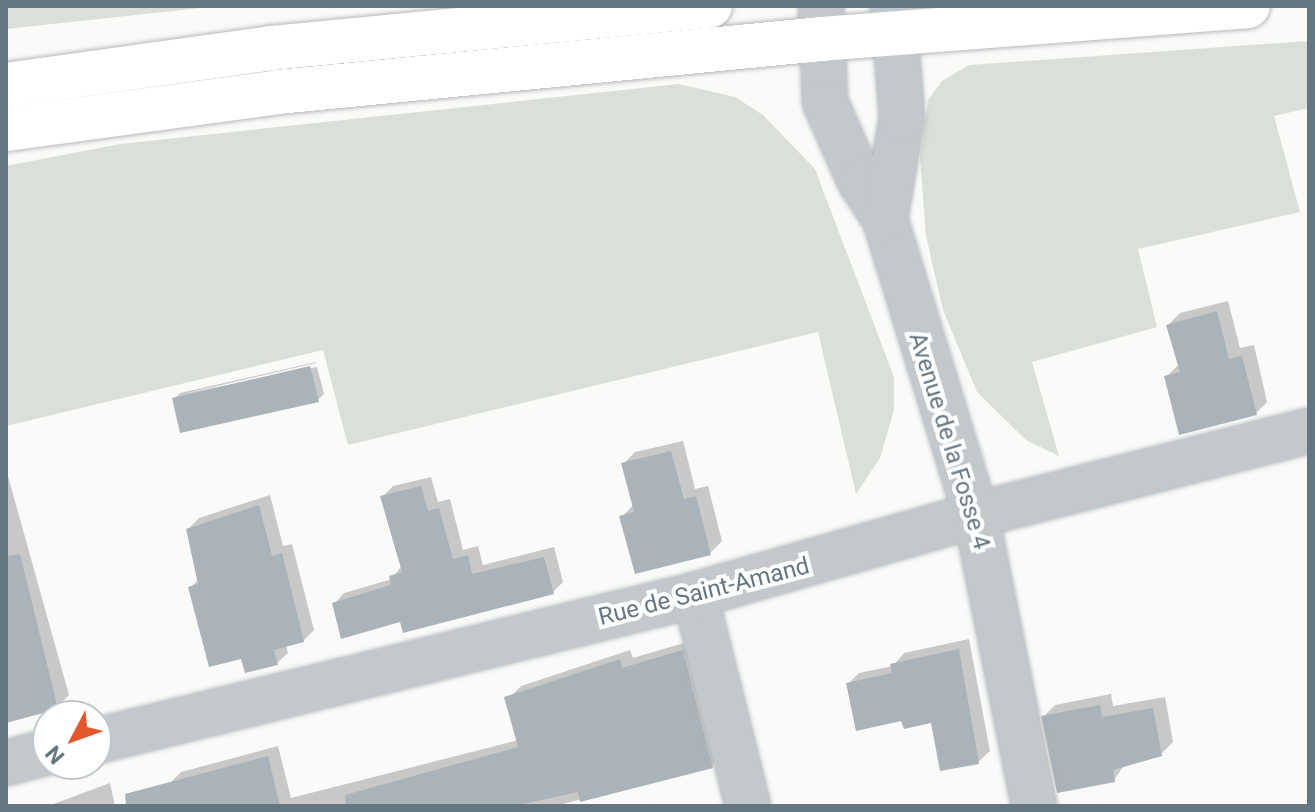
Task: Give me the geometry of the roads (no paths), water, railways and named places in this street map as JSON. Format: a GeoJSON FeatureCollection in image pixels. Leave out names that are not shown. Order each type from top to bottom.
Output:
{"type":"FeatureCollection","features":[{"type":"Feature","properties":{"kind":"main road"},"geometry":{"type":"LineString","coordinates":[[6,85],[271,48],[710,6]]}},
{"type":"Feature","properties":{"kind":"main road"},"geometry":{"type":"LineString","coordinates":[[6,129],[821,23],[1248,6]]}},
{"type":"Feature","properties":{"kind":"street","name":"Avenue de la Fosse 4"},"geometry":{"type":"LineString","coordinates":[[885,219],[902,117],[896,20]]}},
{"type":"Feature","properties":{"kind":"street","name":"Avenue de la Fosse 4"},"geometry":{"type":"LineString","coordinates":[[821,23],[825,102],[860,181],[885,219],[976,515],[1034,806]]}},
{"type":"Feature","properties":{"kind":"street","name":"Rue de Saint-Amand"},"geometry":{"type":"LineString","coordinates":[[112,737],[695,595],[976,515],[1309,431]]}},
{"type":"Feature","properties":{"kind":"street"},"geometry":{"type":"LineString","coordinates":[[695,595],[748,806]]}},
{"type":"Feature","properties":{"kind":"street"},"geometry":{"type":"LineString","coordinates":[[6,763],[32,756]]}}]}
